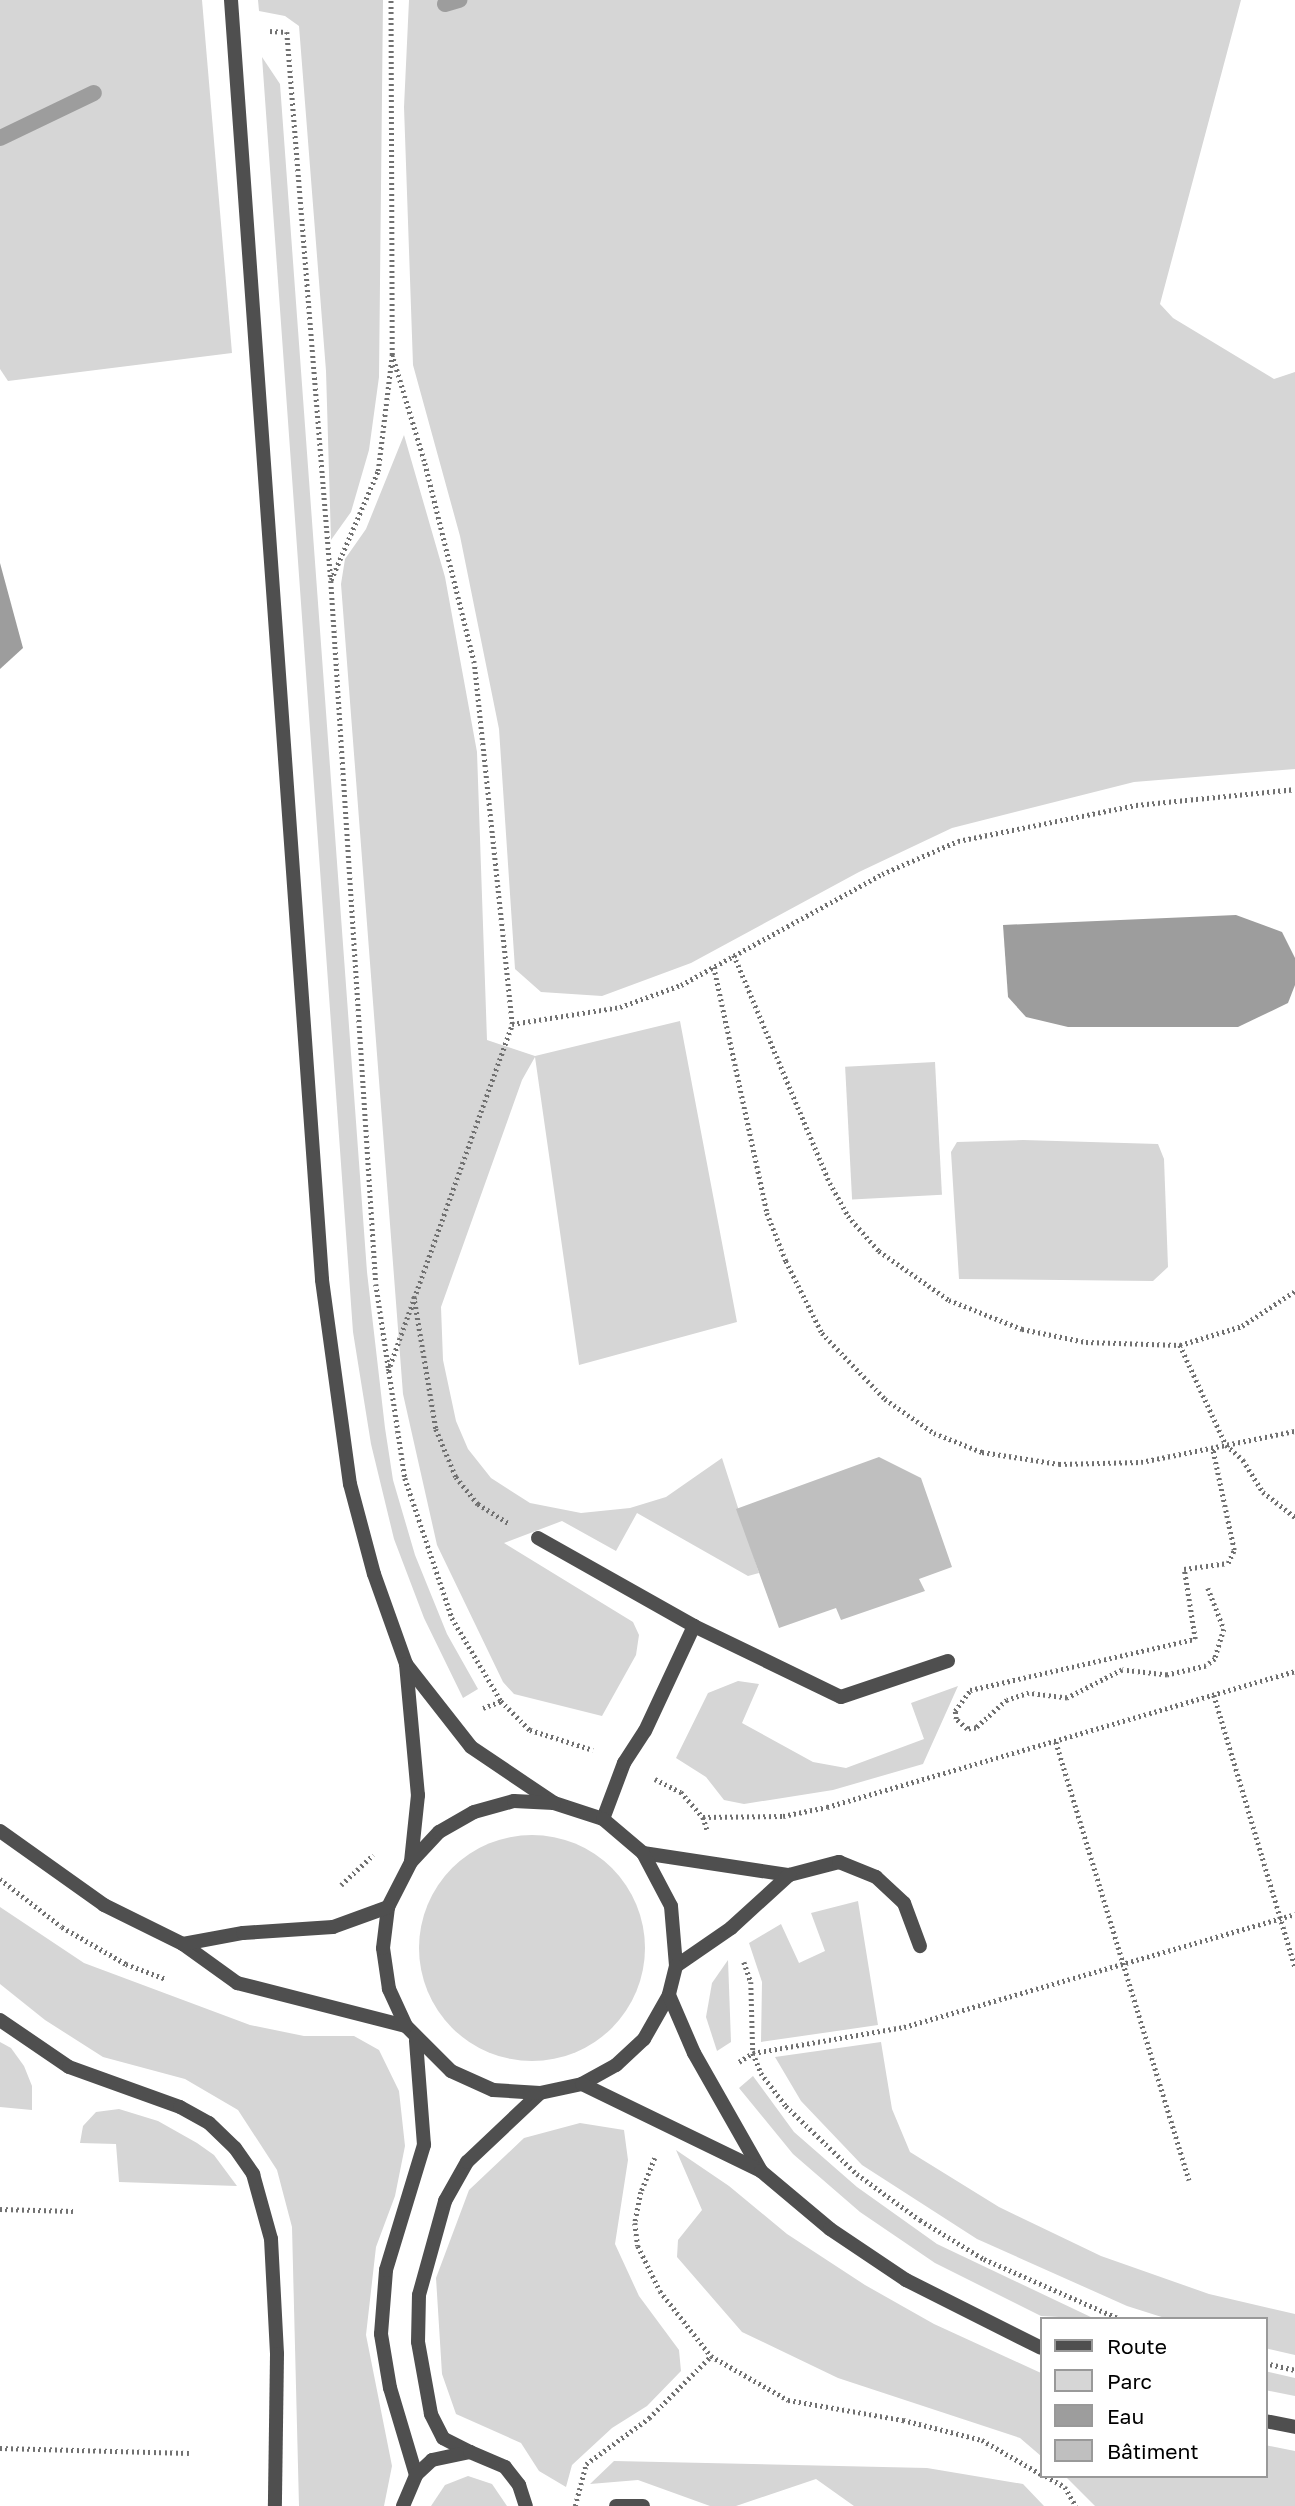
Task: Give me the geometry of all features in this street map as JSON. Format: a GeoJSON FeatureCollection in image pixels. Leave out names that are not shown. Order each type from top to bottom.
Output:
{"type":"FeatureCollection","features":[{"type":"Feature","properties":{"kind":"street"},"geometry":{"type":"LineString","coordinates":[[231,0],[322,1280],[350,1484],[374,1574],[406,1664],[418,1795],[411,1862]]}},
{"type":"Feature","properties":{"kind":"street"},"geometry":{"type":"LineString","coordinates":[[538,1538],[694,1626],[841,1698],[948,1661]]}},
{"type":"Feature","properties":{"kind":"street"},"geometry":{"type":"LineString","coordinates":[[603,1819],[624,1763],[645,1731],[694,1626]]}},
{"type":"Feature","properties":{"kind":"street"},"geometry":{"type":"LineString","coordinates":[[406,1664],[471,1747],[554,1803]]}},
{"type":"Feature","properties":{"kind":"street"},"geometry":{"type":"LineString","coordinates":[[514,1801],[554,1803],[603,1819],[643,1853],[671,1906],[676,1966],[669,1995],[644,2039],[616,2065],[582,2084],[540,2094],[493,2090],[450,2071],[416,2040],[406,2026],[387,1975],[383,1948],[388,1907],[411,1862],[439,1832],[474,1812],[514,1801]]}},
{"type":"Feature","properties":{"kind":"street"},"geometry":{"type":"LineString","coordinates":[[0,1831],[104,1905],[183,1944],[237,1983],[406,2026]]}},
{"type":"Feature","properties":{"kind":"street"},"geometry":{"type":"LineString","coordinates":[[643,1853],[789,1875],[839,1862],[877,1877],[904,1903],[919,1946]]}},
{"type":"Feature","properties":{"kind":"street"},"geometry":{"type":"LineString","coordinates":[[676,1966],[731,1928],[789,1875]]}},
{"type":"Feature","properties":{"kind":"street"},"geometry":{"type":"LineString","coordinates":[[183,1944],[243,1933],[334,1927],[388,1907]]}},
{"type":"Feature","properties":{"kind":"street"},"geometry":{"type":"LineString","coordinates":[[669,1995],[710,2082],[761,2171]]}},
{"type":"Feature","properties":{"kind":"street"},"geometry":{"type":"LineString","coordinates":[[0,2020],[69,2067],[180,2107],[209,2123],[235,2148],[253,2174],[271,2239],[277,2354],[275,2506]]}},
{"type":"Feature","properties":{"kind":"street"},"geometry":{"type":"LineString","coordinates":[[415,2475],[390,2388],[381,2334],[386,2270],[424,2145],[416,2040]]}},
{"type":"Feature","properties":{"kind":"street"},"geometry":{"type":"LineString","coordinates":[[582,2084],[670,2124],[708,2149],[761,2171],[830,2229],[906,2280],[1040,2347]]}},
{"type":"Feature","properties":{"kind":"street"},"geometry":{"type":"LineString","coordinates":[[529,2506],[519,2484],[505,2467],[443,2438],[431,2414],[418,2342],[419,2295],[445,2201],[467,2162],[540,2094]]}},
{"type":"Feature","properties":{"kind":"street"},"geometry":{"type":"LineString","coordinates":[[1267,2421],[1295,2427]]}},
{"type":"Feature","properties":{"kind":"street"},"geometry":{"type":"LineString","coordinates":[[403,2506],[415,2475],[432,2460],[470,2452]]}},
{"type":"Feature","properties":{"kind":"street"},"geometry":{"type":"LineString","coordinates":[[617,2506],[643,2506]]}},
{"type":"Feature","properties":{"kind":"path"},"geometry":{"type":"LineString","coordinates":[[331,581],[378,471],[391,355],[391,0]]}},
{"type":"Feature","properties":{"kind":"path"},"geometry":{"type":"LineString","coordinates":[[270,31],[287,32],[331,581],[359,1069],[386,1375],[405,1478],[429,1555],[452,1618],[500,1701],[530,1730],[624,1763],[681,1792],[703,1817],[783,1816],[827,1807],[1295,1671]]}},
{"type":"Feature","properties":{"kind":"path"},"geometry":{"type":"LineString","coordinates":[[386,1375],[512,1024],[474,663],[424,461],[391,355]]}},
{"type":"Feature","properties":{"kind":"path"},"geometry":{"type":"LineString","coordinates":[[512,1024],[620,1007],[681,985],[882,874],[958,841],[1041,821],[1136,805],[1295,789]]}},
{"type":"Feature","properties":{"kind":"path"},"geometry":{"type":"LineString","coordinates":[[734,955],[830,1183],[848,1216],[879,1251],[949,1300],[1022,1329],[1086,1342],[1180,1345],[1242,1326],[1295,1291]]}},
{"type":"Feature","properties":{"kind":"path"},"geometry":{"type":"LineString","coordinates":[[714,967],[767,1213],[786,1261],[822,1333],[885,1399],[934,1433],[982,1452],[1022,1460],[1098,1466],[1217,1447],[1295,1431]]}},
{"type":"Feature","properties":{"kind":"path"},"geometry":{"type":"LineString","coordinates":[[414,1295],[436,1429],[456,1477],[478,1504],[538,1538]]}},
{"type":"Feature","properties":{"kind":"path"},"geometry":{"type":"LineString","coordinates":[[1180,1345],[1226,1445],[1243,1460],[1263,1492],[1295,1517]]}},
{"type":"Feature","properties":{"kind":"path"},"geometry":{"type":"LineString","coordinates":[[1208,1588],[1224,1629],[1215,1659],[1206,1666],[1167,1675],[1122,1670],[1107,1673],[1067,1698],[1029,1693],[1007,1700],[976,1728],[967,1729],[956,1719],[955,1711],[970,1690],[1195,1639],[1184,1569],[1198,1564],[1219,1567],[1232,1559],[1234,1550],[1213,1451],[1217,1447]]}},
{"type":"Feature","properties":{"kind":"path"},"geometry":{"type":"LineString","coordinates":[[1214,1695],[1295,1966]]}},
{"type":"Feature","properties":{"kind":"path"},"geometry":{"type":"LineString","coordinates":[[455,1726],[500,1701]]}},
{"type":"Feature","properties":{"kind":"path"},"geometry":{"type":"LineString","coordinates":[[1056,1742],[1189,2180]]}},
{"type":"Feature","properties":{"kind":"path"},"geometry":{"type":"LineString","coordinates":[[337,1889],[375,1852]]}},
{"type":"Feature","properties":{"kind":"path"},"geometry":{"type":"LineString","coordinates":[[710,2082],[753,2053],[904,2027],[1295,1914]]}},
{"type":"Feature","properties":{"kind":"path"},"geometry":{"type":"LineString","coordinates":[[753,2053],[761,2073],[786,2106],[857,2174],[920,2220],[984,2259],[1115,2317]]}},
{"type":"Feature","properties":{"kind":"path"},"geometry":{"type":"LineString","coordinates":[[670,2124],[641,2192],[635,2223],[638,2246],[660,2291],[711,2356],[788,2400],[903,2420],[982,2440],[1040,2473]]}},
{"type":"Feature","properties":{"kind":"path"},"geometry":{"type":"LineString","coordinates":[[0,2209],[73,2211]]}},
{"type":"Feature","properties":{"kind":"path"},"geometry":{"type":"LineString","coordinates":[[575,2506],[586,2464],[649,2418],[711,2356]]}},
{"type":"Feature","properties":{"kind":"path"},"geometry":{"type":"LineString","coordinates":[[1267,2363],[1295,2370]]}},
{"type":"Feature","properties":{"kind":"path"},"geometry":{"type":"LineString","coordinates":[[0,2448],[189,2453]]}},
{"type":"Feature","properties":{"kind":"path"},"geometry":{"type":"LineString","coordinates":[[1049,2478],[1065,2487],[1076,2506]]}},
{"type":"Feature","properties":{"kind":"green space"},"geometry":{"type":"Polygon","coordinates":[[[0,0],[202,0],[232,353],[8,381],[0,369],[0,0]]]}},
{"type":"Feature","properties":{"kind":"green space"},"geometry":{"type":"Polygon","coordinates":[[[258,0],[383,0],[379,377],[369,450],[351,512],[331,540],[326,371],[299,26],[285,16],[259,11],[258,0]]]}},
{"type":"Feature","properties":{"kind":"green space"},"geometry":{"type":"Polygon","coordinates":[[[409,0],[1241,0],[1160,304],[1173,318],[1274,379],[1295,372],[1295,769],[1134,782],[952,828],[859,872],[691,963],[602,996],[541,992],[515,969],[499,729],[460,536],[413,365],[404,107],[409,0]]]}},
{"type":"Feature","properties":{"kind":"green space"},"geometry":{"type":"Polygon","coordinates":[[[262,57],[280,84],[367,1272],[385,1428],[393,1480],[415,1555],[447,1634],[478,1689],[463,1698],[424,1618],[394,1539],[371,1444],[353,1332],[262,57]]]}},
{"type":"Feature","properties":{"kind":"green space"},"geometry":{"type":"Polygon","coordinates":[[[404,435],[445,577],[477,752],[487,1040],[535,1056],[680,1021],[737,1322],[579,1365],[535,1057],[522,1080],[441,1307],[443,1360],[456,1421],[468,1449],[491,1478],[530,1503],[581,1513],[630,1508],[666,1497],[722,1458],[759,1573],[748,1576],[637,1513],[616,1551],[562,1521],[504,1543],[633,1622],[639,1635],[636,1655],[602,1716],[514,1694],[503,1682],[437,1545],[403,1394],[341,584],[345,559],[366,529],[404,435]]]}},
{"type":"Feature","properties":{"kind":"green space"},"geometry":{"type":"Polygon","coordinates":[[[935,1062],[942,1195],[852,1200],[845,1067],[935,1062]]]}},
{"type":"Feature","properties":{"kind":"green space"},"geometry":{"type":"Polygon","coordinates":[[[1023,1140],[1158,1144],[1164,1159],[1168,1267],[1153,1281],[959,1279],[951,1152],[957,1142],[1023,1140]]]}},
{"type":"Feature","properties":{"kind":"green space"},"geometry":{"type":"Polygon","coordinates":[[[738,1681],[759,1684],[742,1723],[813,1762],[846,1768],[924,1739],[911,1703],[958,1686],[923,1764],[833,1790],[744,1804],[724,1800],[706,1777],[676,1758],[708,1693],[738,1681]]]}},
{"type":"Feature","properties":{"kind":"green space"},"geometry":{"type":"Polygon","coordinates":[[[521,1835],[543,1835],[575,1843],[612,1868],[637,1905],[645,1948],[637,1991],[612,2028],[575,2053],[543,2061],[521,2061],[479,2048],[445,2020],[427,1991],[419,1959],[419,1937],[432,1895],[460,1861],[489,1843],[521,1835]]]}},
{"type":"Feature","properties":{"kind":"green space"},"geometry":{"type":"Polygon","coordinates":[[[858,1901],[878,2025],[761,2042],[762,1982],[749,1943],[781,1924],[799,1963],[825,1951],[811,1913],[858,1901]]]}},
{"type":"Feature","properties":{"kind":"green space"},"geometry":{"type":"Polygon","coordinates":[[[0,1907],[84,1963],[250,2025],[304,2036],[354,2036],[379,2050],[399,2091],[405,2146],[395,2196],[376,2247],[366,2335],[392,2466],[384,2506],[299,2506],[292,2227],[277,2170],[238,2110],[185,2079],[103,2057],[45,2020],[0,1984],[0,1907]]]}},
{"type":"Feature","properties":{"kind":"green space"},"geometry":{"type":"Polygon","coordinates":[[[728,1960],[731,2042],[717,2051],[706,2017],[712,1983],[728,1960]]]}},
{"type":"Feature","properties":{"kind":"green space"},"geometry":{"type":"Polygon","coordinates":[[[0,2042],[11,2048],[24,2066],[32,2086],[32,2110],[0,2107],[0,2042]]]}},
{"type":"Feature","properties":{"kind":"green space"},"geometry":{"type":"Polygon","coordinates":[[[881,2042],[892,2109],[910,2152],[999,2207],[1101,2256],[1209,2294],[1295,2314],[1295,2355],[1267,2348],[1267,2317],[1162,2317],[1127,2306],[977,2239],[862,2165],[801,2101],[775,2057],[881,2042]]]}},
{"type":"Feature","properties":{"kind":"green space"},"geometry":{"type":"Polygon","coordinates":[[[753,2076],[794,2132],[857,2187],[937,2244],[1091,2317],[1041,2316],[935,2263],[860,2212],[793,2154],[739,2088],[753,2076]]]}},
{"type":"Feature","properties":{"kind":"green space"},"geometry":{"type":"Polygon","coordinates":[[[119,2109],[158,2121],[197,2143],[214,2155],[237,2186],[119,2182],[116,2144],[80,2143],[83,2126],[96,2112],[119,2109]]]}},
{"type":"Feature","properties":{"kind":"green space"},"geometry":{"type":"Polygon","coordinates":[[[580,2123],[624,2130],[628,2160],[615,2244],[639,2296],[679,2350],[681,2371],[647,2406],[612,2428],[572,2465],[566,2487],[539,2471],[521,2443],[456,2414],[442,2374],[436,2278],[469,2190],[524,2138],[580,2123]]]}},
{"type":"Feature","properties":{"kind":"green space"},"geometry":{"type":"Polygon","coordinates":[[[676,2150],[729,2186],[787,2234],[865,2285],[934,2324],[1040,2373],[1040,2455],[1020,2438],[838,2378],[742,2332],[677,2257],[678,2240],[702,2210],[676,2150]]]}},
{"type":"Feature","properties":{"kind":"green space"},"geometry":{"type":"Polygon","coordinates":[[[1267,2371],[1295,2378],[1295,2396],[1267,2390],[1267,2371]]]}},
{"type":"Feature","properties":{"kind":"green space"},"geometry":{"type":"Polygon","coordinates":[[[1267,2445],[1295,2451],[1295,2506],[1095,2506],[1067,2478],[1267,2478],[1267,2445]]]}},
{"type":"Feature","properties":{"kind":"green space"},"geometry":{"type":"Polygon","coordinates":[[[614,2461],[927,2468],[1023,2484],[1044,2506],[854,2506],[816,2479],[736,2506],[710,2506],[638,2480],[590,2484],[614,2461]]]}},
{"type":"Feature","properties":{"kind":"green space"},"geometry":{"type":"Polygon","coordinates":[[[468,2476],[492,2484],[507,2506],[431,2506],[445,2485],[468,2476]]]}},
{"type":"Feature","properties":{"kind":"water"},"geometry":{"type":"Polygon","coordinates":[[[0,563],[23,648],[0,669],[0,563]]]}},
{"type":"Feature","properties":{"kind":"water"},"geometry":{"type":"Polygon","coordinates":[[[1236,915],[1282,932],[1295,958],[1295,985],[1288,1003],[1238,1027],[1068,1027],[1026,1017],[1008,997],[1003,925],[1236,915]]]}},
{"type":"Feature","properties":{"kind":"building"},"geometry":{"type":"Polygon","coordinates":[[[879,1457],[921,1478],[952,1567],[919,1579],[925,1591],[841,1620],[836,1608],[779,1628],[736,1509],[879,1457]]]}},
{"type":"Feature","properties":{"kind":"waterway"},"geometry":{"type":"LineString","coordinates":[[445,4],[459,0]]}},
{"type":"Feature","properties":{"kind":"waterway"},"geometry":{"type":"LineString","coordinates":[[0,138],[94,93]]}}]}
